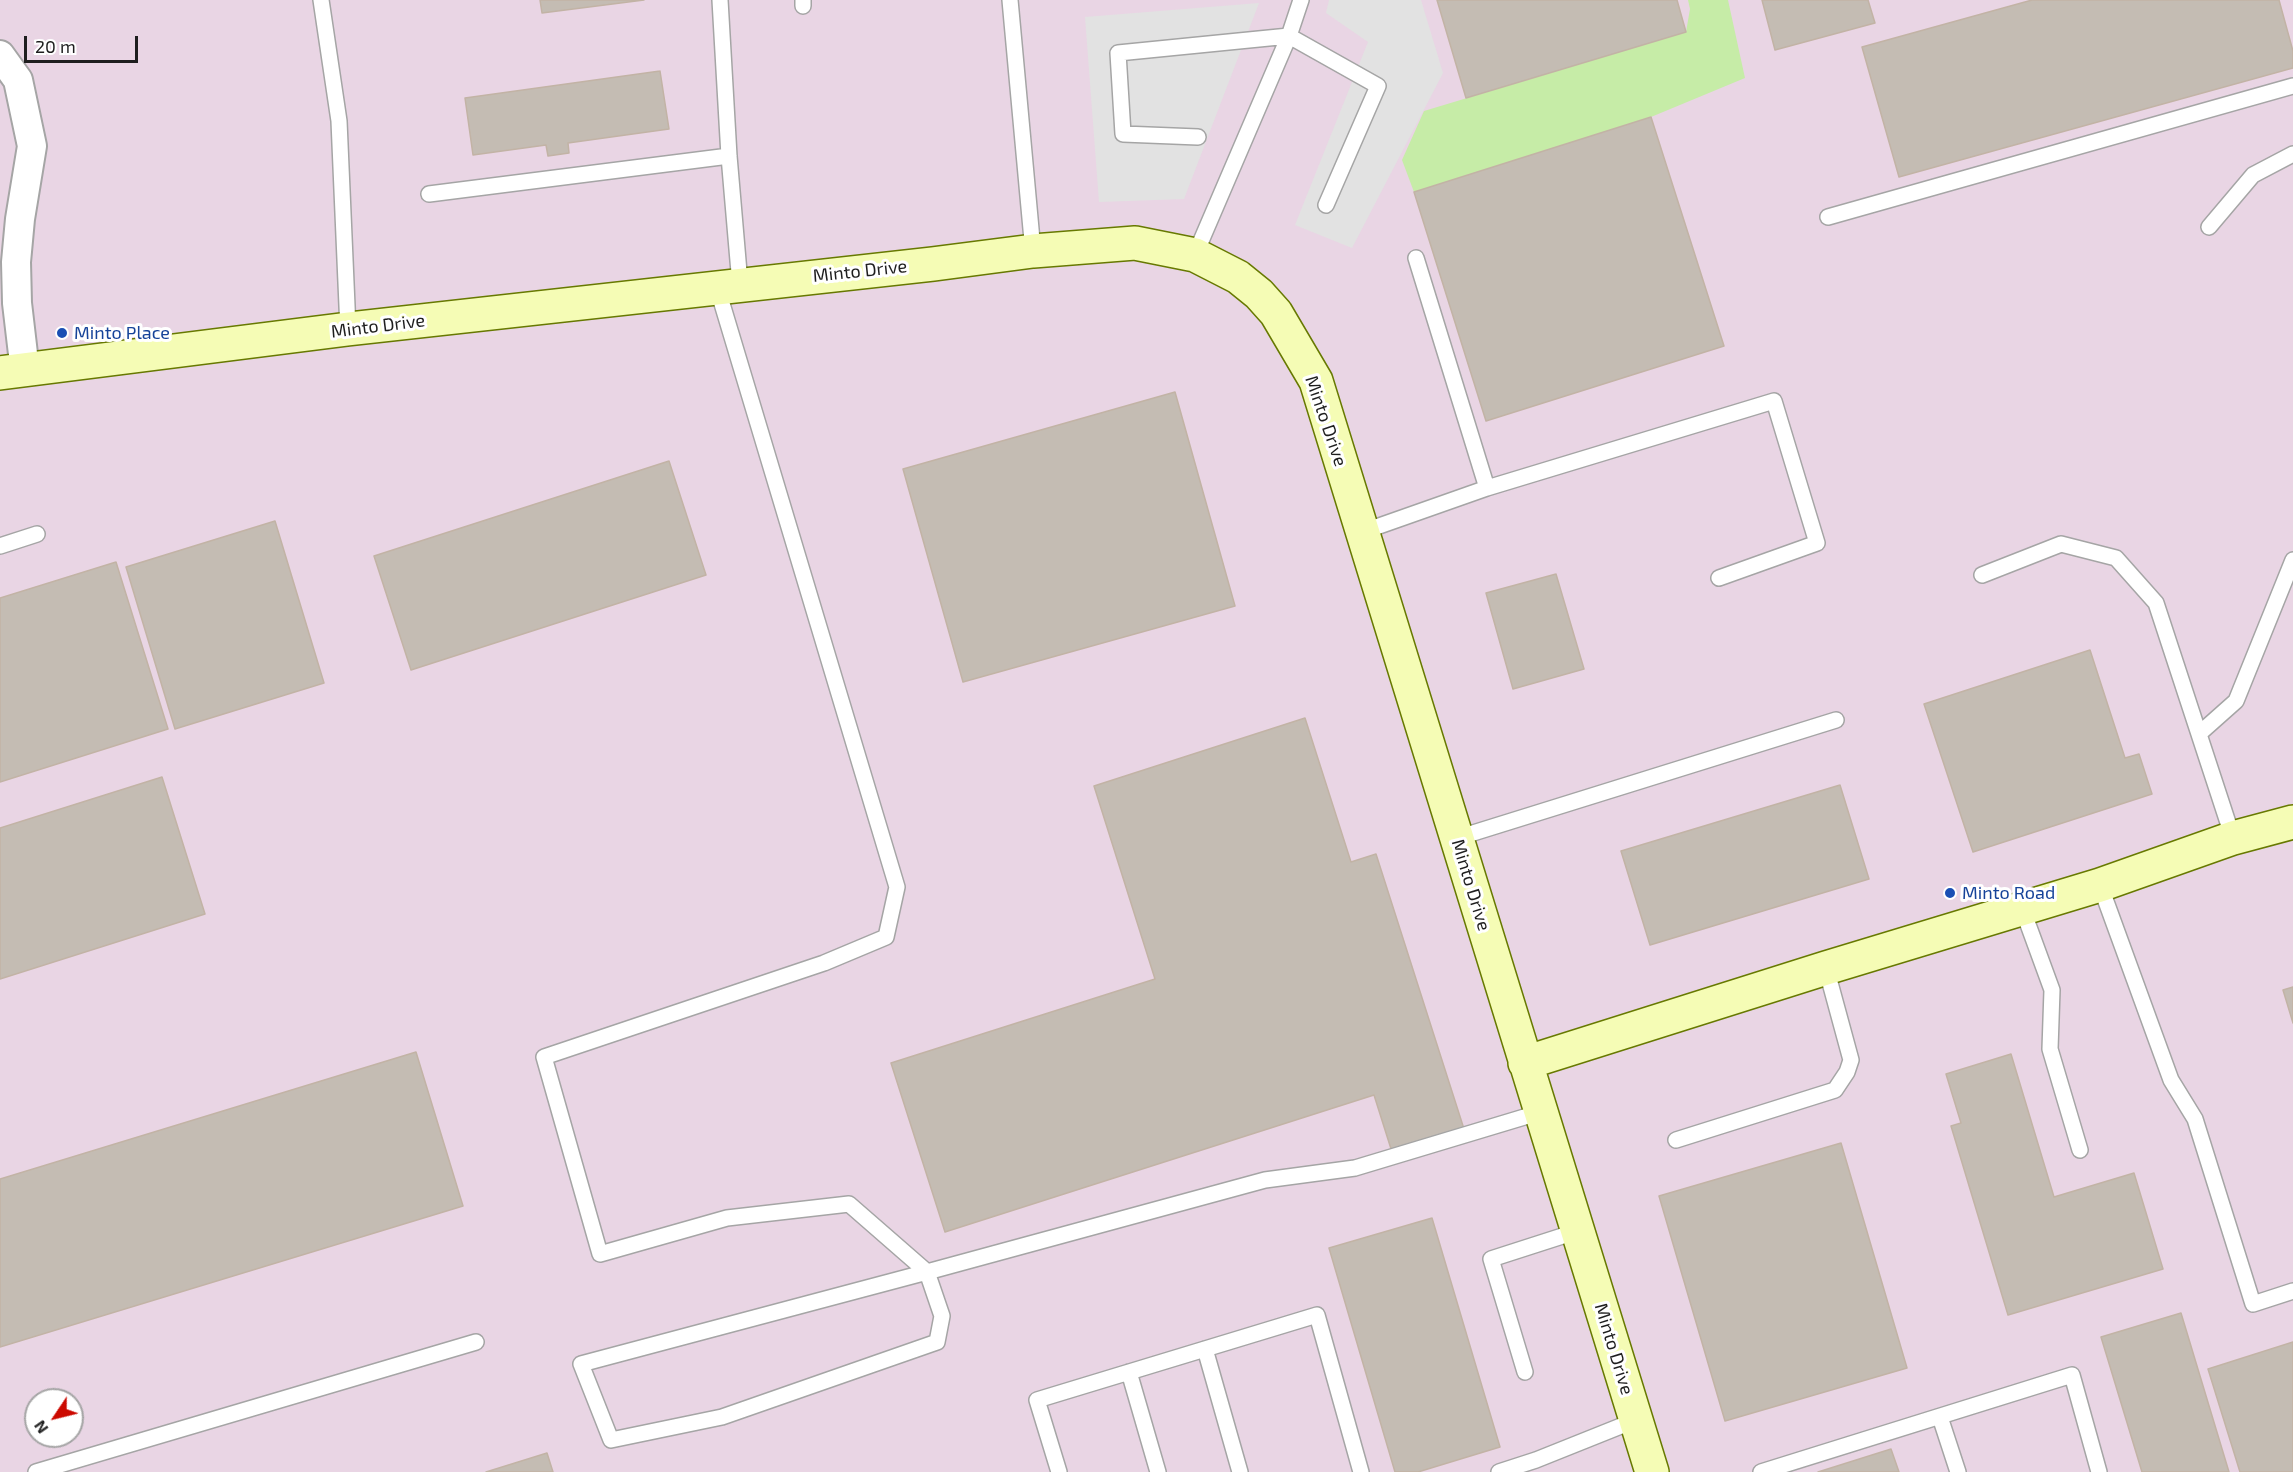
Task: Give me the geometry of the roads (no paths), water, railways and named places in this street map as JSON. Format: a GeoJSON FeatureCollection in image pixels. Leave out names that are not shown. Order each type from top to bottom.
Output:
{"type":"FeatureCollection","features":[{"type":"Feature","properties":{"kind":"street"},"geometry":{"type":"LineString","coordinates":[[0,55],[18,80],[32,146],[20,219],[16,262],[17,303],[13,372]]}},
{"type":"Feature","properties":{"kind":"street","name":"Minto Drive"},"geometry":{"type":"LineString","coordinates":[[13,372],[348,329],[933,264],[1033,250],[1135,243],[1195,255],[1238,277],[1259,294],[1276,313],[1316,381],[1652,1472]]}},
{"type":"Feature","properties":{"kind":"street"},"geometry":{"type":"LineString","coordinates":[[1526,1063],[1826,968],[2100,885],[2233,838],[2293,822]]}},
{"type":"Feature","properties":{"kind":"lane"},"geometry":{"type":"LineString","coordinates":[[321,0],[339,122],[348,329]]}},
{"type":"Feature","properties":{"kind":"lane"},"geometry":{"type":"LineString","coordinates":[[720,0],[729,156],[728,285],[897,887],[886,937],[824,963],[544,1057],[600,1254],[728,1218],[849,1204],[927,1272],[942,1316],[937,1342],[722,1417],[611,1440],[581,1364],[927,1272],[1265,1180],[1355,1168],[1541,1112]]}},
{"type":"Feature","properties":{"kind":"lane"},"geometry":{"type":"LineString","coordinates":[[1010,0],[1033,250]]}},
{"type":"Feature","properties":{"kind":"lane"},"geometry":{"type":"LineString","coordinates":[[1195,255],[1289,36],[1301,0]]}},
{"type":"Feature","properties":{"kind":"lane"},"geometry":{"type":"LineString","coordinates":[[1198,137],[1123,134],[1118,52],[1289,36],[1378,86],[1326,205]]}},
{"type":"Feature","properties":{"kind":"lane"},"geometry":{"type":"LineString","coordinates":[[1828,217],[2293,86]]}},
{"type":"Feature","properties":{"kind":"lane"},"geometry":{"type":"LineString","coordinates":[[2209,227],[2253,175],[2293,154]]}},
{"type":"Feature","properties":{"kind":"lane"},"geometry":{"type":"LineString","coordinates":[[429,194],[729,156]]}},
{"type":"Feature","properties":{"kind":"lane"},"geometry":{"type":"LineString","coordinates":[[1416,258],[1487,488]]}},
{"type":"Feature","properties":{"kind":"lane"},"geometry":{"type":"LineString","coordinates":[[1362,532],[1487,488],[1774,401],[1817,543],[1719,578]]}},
{"type":"Feature","properties":{"kind":"lane"},"geometry":{"type":"LineString","coordinates":[[0,546],[37,534]]}},
{"type":"Feature","properties":{"kind":"lane"},"geometry":{"type":"LineString","coordinates":[[1982,576],[2061,544],[2116,558],[2156,603],[2233,838]]}},
{"type":"Feature","properties":{"kind":"lane"},"geometry":{"type":"LineString","coordinates":[[2200,733],[2235,701],[2293,560]]}},
{"type":"Feature","properties":{"kind":"lane"},"geometry":{"type":"LineString","coordinates":[[1457,838],[1836,720]]}},
{"type":"Feature","properties":{"kind":"lane"},"geometry":{"type":"LineString","coordinates":[[2100,885],[2171,1080],[2195,1119],[2253,1304],[2293,1291]]}},
{"type":"Feature","properties":{"kind":"lane"},"geometry":{"type":"LineString","coordinates":[[2022,908],[2052,990],[2050,1049],[2080,1150]]}},
{"type":"Feature","properties":{"kind":"lane"},"geometry":{"type":"LineString","coordinates":[[1676,1140],[1835,1090],[1847,1072],[1851,1060],[1826,968]]}},
{"type":"Feature","properties":{"kind":"lane"},"geometry":{"type":"LineString","coordinates":[[1524,1372],[1491,1259],[1578,1231]]}},
{"type":"Feature","properties":{"kind":"lane"},"geometry":{"type":"LineString","coordinates":[[1059,1472],[1038,1400],[1317,1315],[1361,1472]]}},
{"type":"Feature","properties":{"kind":"lane"},"geometry":{"type":"LineString","coordinates":[[36,1472],[476,1342]]}},
{"type":"Feature","properties":{"kind":"lane"},"geometry":{"type":"LineString","coordinates":[[1205,1349],[1240,1472]]}},
{"type":"Feature","properties":{"kind":"lane"},"geometry":{"type":"LineString","coordinates":[[1129,1372],[1158,1472]]}},
{"type":"Feature","properties":{"kind":"lane"},"geometry":{"type":"LineString","coordinates":[[1761,1472],[2072,1375],[2100,1472]]}},
{"type":"Feature","properties":{"kind":"lane"},"geometry":{"type":"LineString","coordinates":[[1940,1417],[1958,1472]]}},
{"type":"Feature","properties":{"kind":"lane"},"geometry":{"type":"LineString","coordinates":[[1499,1472],[1536,1460],[1636,1420]]}},
{"type":"Feature","properties":{"kind":"place","name":"Minto Place"},"geometry":{"type":"Point","coordinates":[62,333]}},
{"type":"Feature","properties":{"kind":"place","name":"Minto Road"},"geometry":{"type":"Point","coordinates":[1950,893]}}]}
